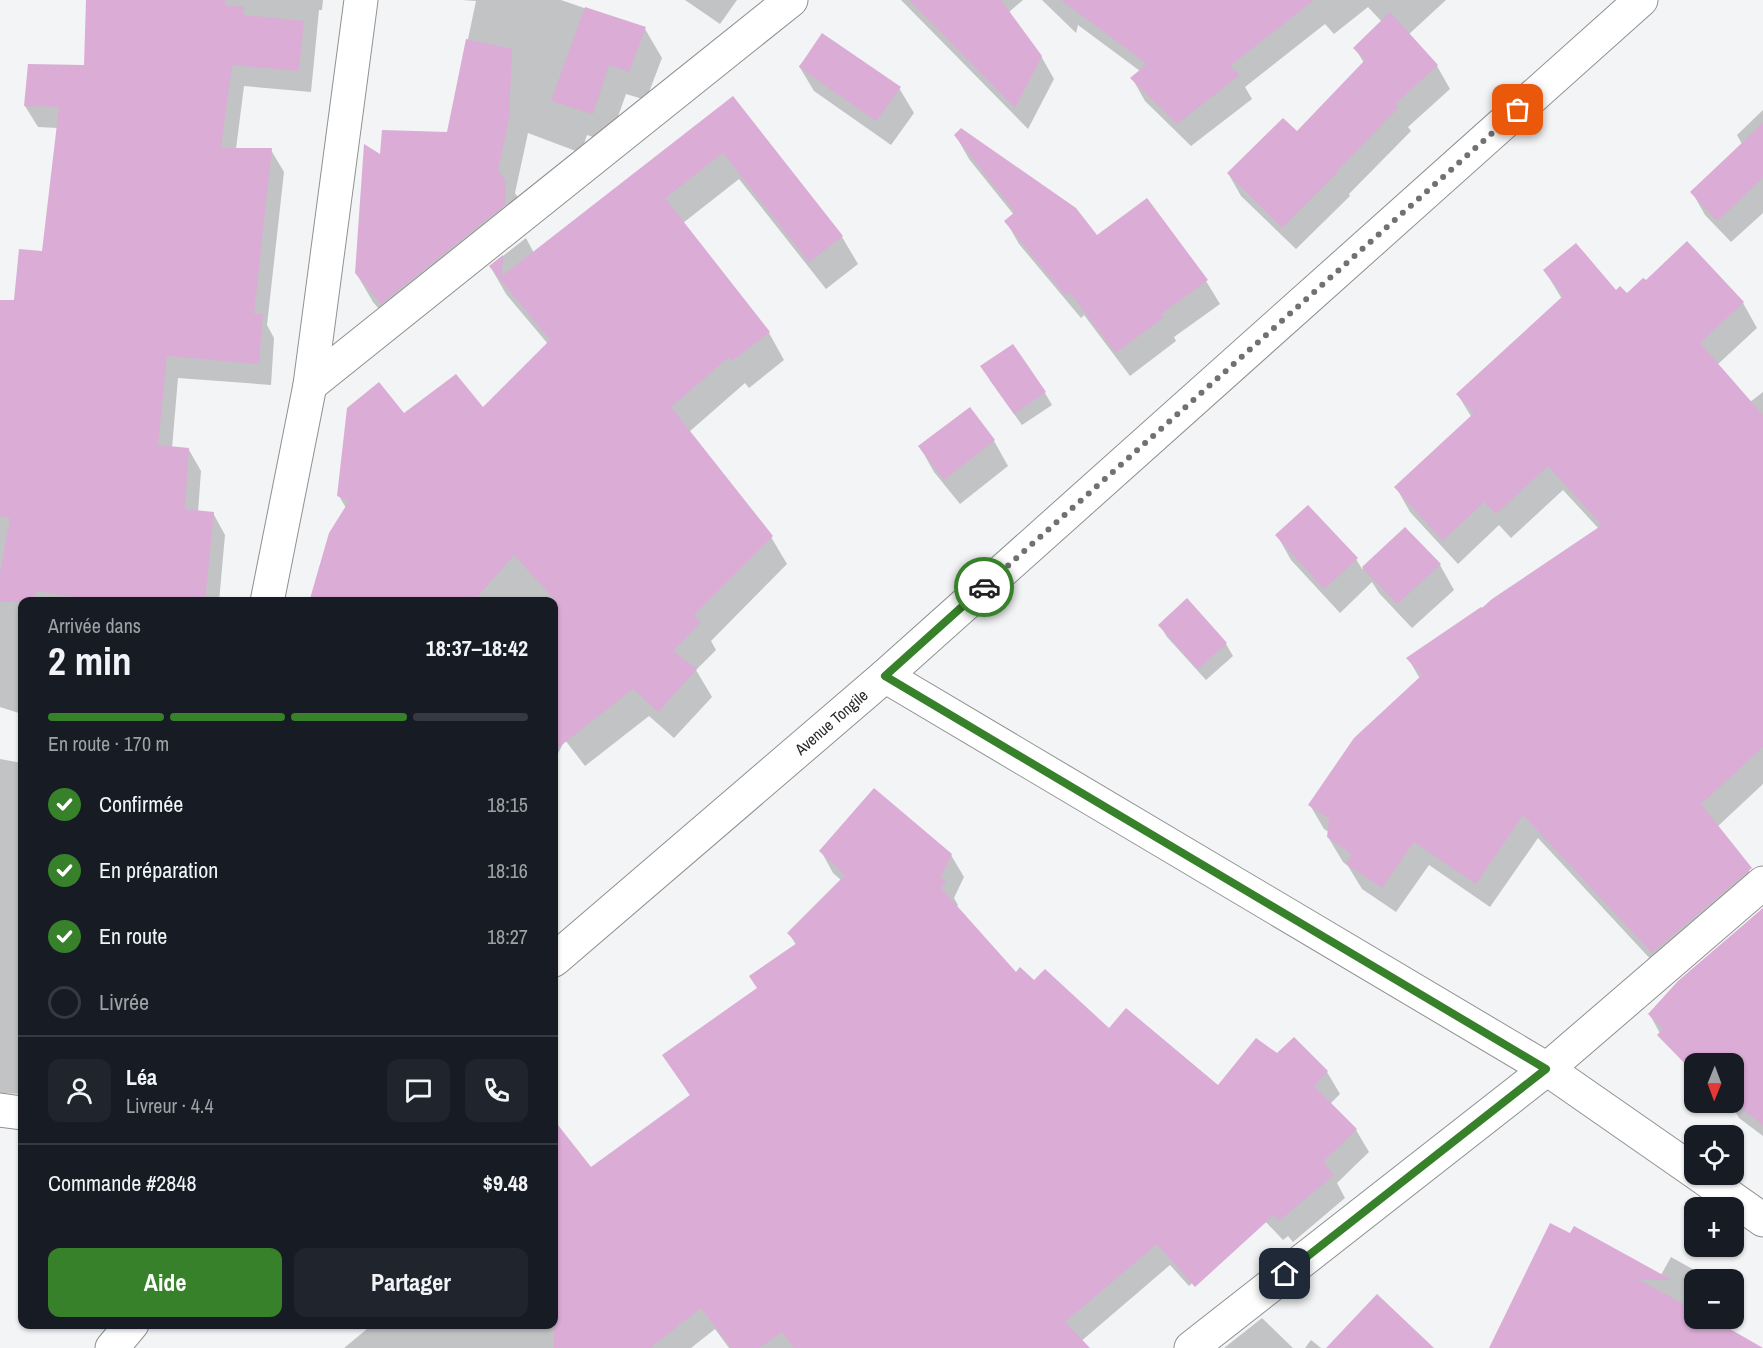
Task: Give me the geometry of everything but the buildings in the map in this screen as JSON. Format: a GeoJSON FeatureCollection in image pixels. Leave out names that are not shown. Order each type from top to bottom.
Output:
{"type":"FeatureCollection","features":[{"type":"Feature","properties":{"kind":"street"},"geometry":{"type":"LineString","coordinates":[[268,597],[310,385],[361,0]]}},
{"type":"Feature","properties":{"kind":"street"},"geometry":{"type":"LineString","coordinates":[[310,385],[792,0]]}},
{"type":"Feature","properties":{"kind":"street","name":"Avenue Tongile"},"geometry":{"type":"LineString","coordinates":[[558,957],[885,676],[1641,0]]}},
{"type":"Feature","properties":{"kind":"street"},"geometry":{"type":"LineString","coordinates":[[885,676],[1546,1069],[1684,1165]]}},
{"type":"Feature","properties":{"kind":"street"},"geometry":{"type":"LineString","coordinates":[[1191,1348],[1546,1069],[1763,883]]}},
{"type":"Feature","properties":{"kind":"street"},"geometry":{"type":"LineString","coordinates":[[0,1110],[18,1112]]}},
{"type":"Feature","properties":{"kind":"street"},"geometry":{"type":"LineString","coordinates":[[1713,1185],[1763,1220]]}},
{"type":"Feature","properties":{"kind":"way so far"},"geometry":{"type":"LineString","coordinates":[[984,587],[1518,110]]}},
{"type":"Feature","properties":{"kind":"route"},"geometry":{"type":"LineString","coordinates":[[984,587],[885,676],[1546,1069],[1285,1274]]}}]}
